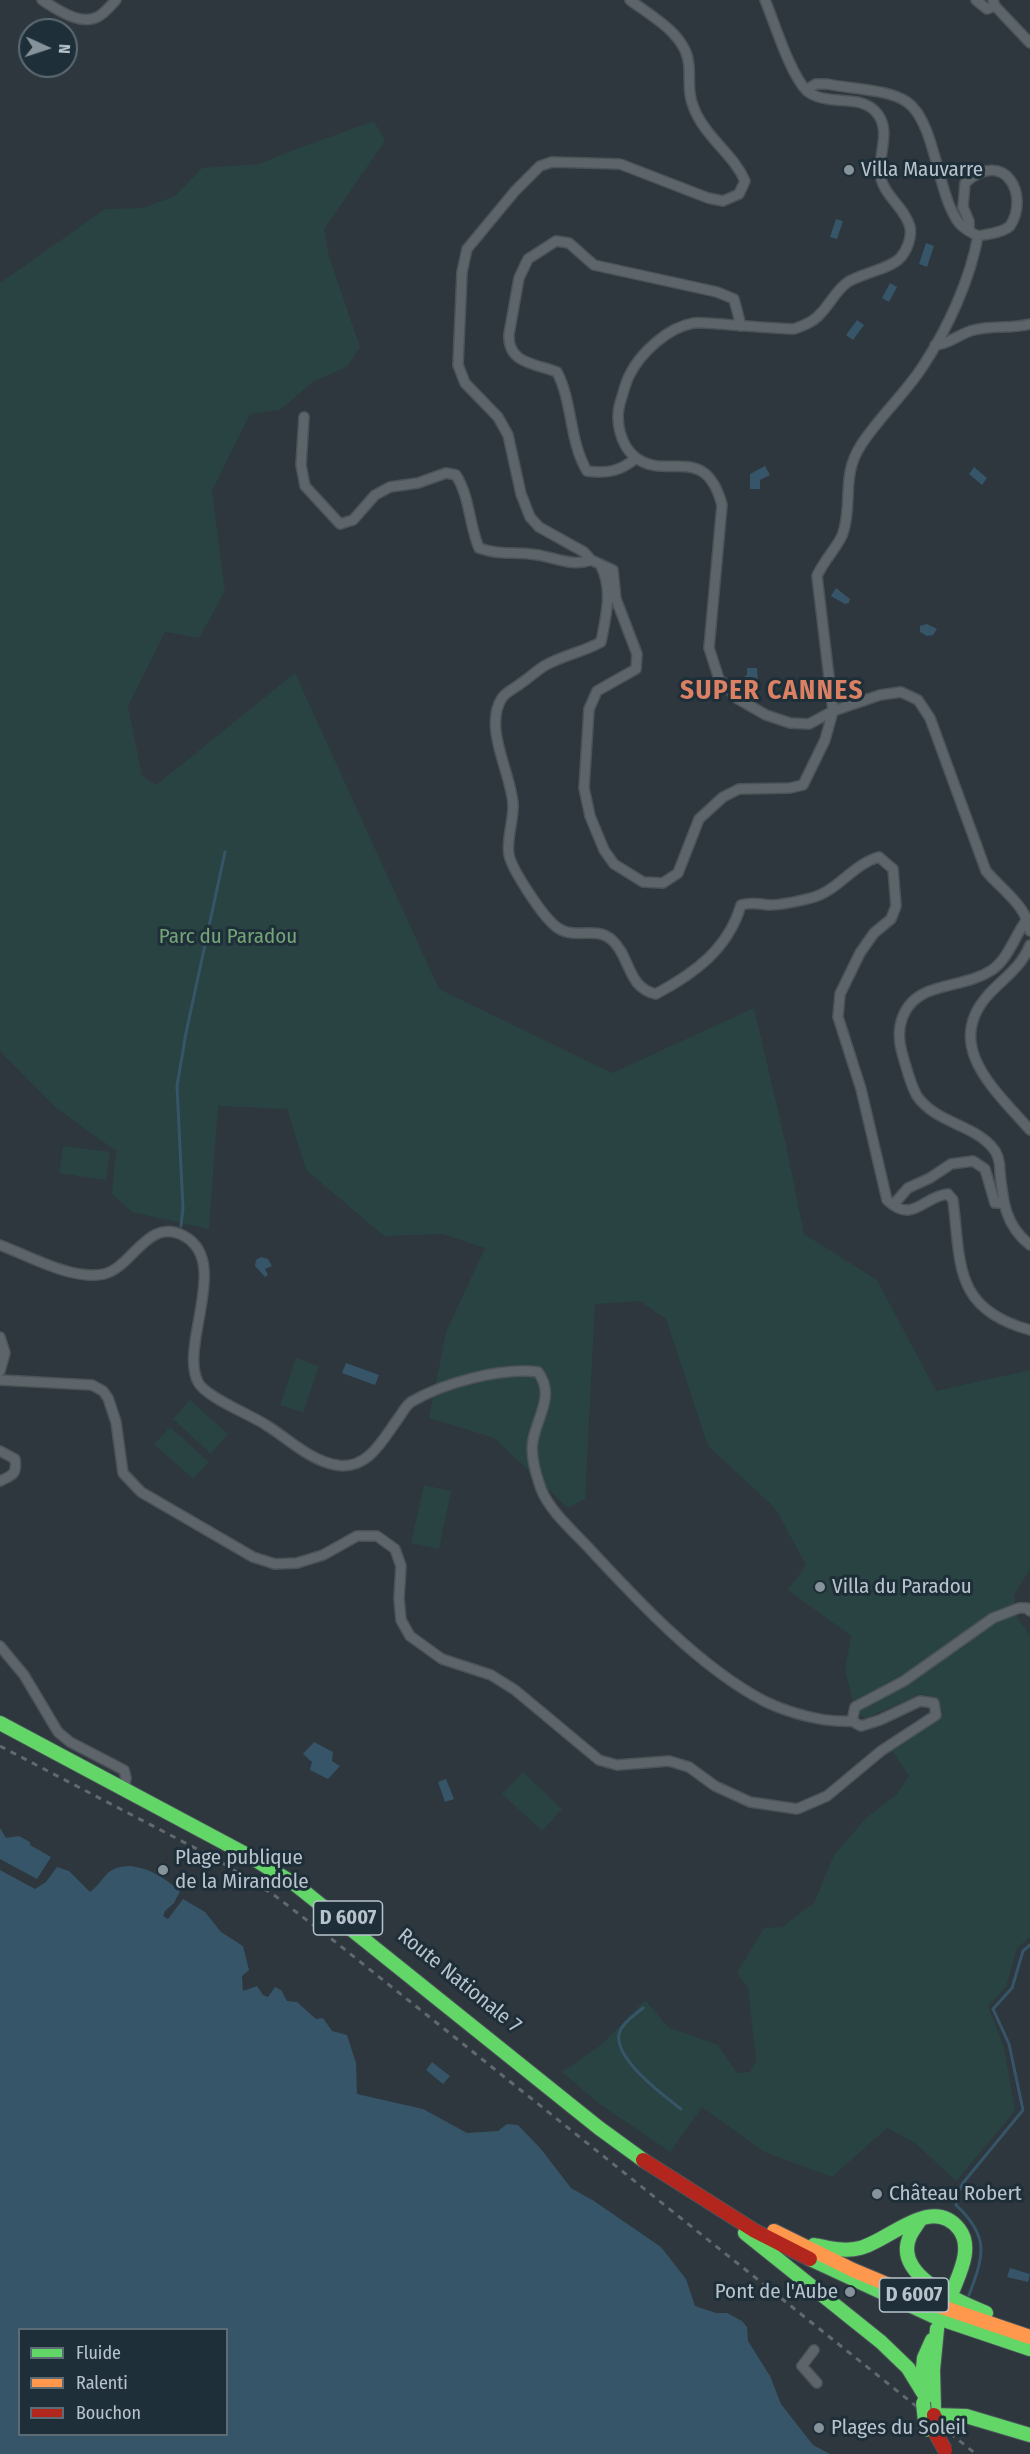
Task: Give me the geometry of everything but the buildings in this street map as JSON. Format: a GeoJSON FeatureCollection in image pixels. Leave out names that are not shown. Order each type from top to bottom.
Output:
{"type":"FeatureCollection","features":[{"type":"Feature","properties":{"kind":"main road","name":"Route Nationale 7"},"geometry":{"type":"LineString","coordinates":[[0,1716],[124,1785],[235,1842],[299,1881],[339,1910],[562,2092],[662,2170],[718,2209]]}},
{"type":"Feature","properties":{"kind":"main road","name":"D 6007"},"geometry":{"type":"LineString","coordinates":[[0,1723],[250,1857],[296,1886],[336,1915],[425,1990],[598,2128],[662,2170],[761,2225],[803,2243],[853,2270],[939,2306],[1030,2335]]}},
{"type":"Feature","properties":{"kind":"main road","name":"D 6007"},"geometry":{"type":"LineString","coordinates":[[718,2209],[809,2260],[934,2317],[1030,2349]]}},
{"type":"Feature","properties":{"kind":"main road"},"geometry":{"type":"LineString","coordinates":[[718,2209],[770,2255],[881,2342],[908,2368],[927,2399],[930,2411],[931,2408],[966,2416],[1030,2434]]}},
{"type":"Feature","properties":{"kind":"main road"},"geometry":{"type":"LineString","coordinates":[[803,2243],[849,2249],[861,2248],[922,2218],[939,2216],[949,2219],[961,2231],[966,2250],[954,2290]]}},
{"type":"Feature","properties":{"kind":"main road"},"geometry":{"type":"LineString","coordinates":[[922,2218],[907,2238],[908,2256],[916,2272],[941,2292],[1030,2335]]}},
{"type":"Feature","properties":{"kind":"main road"},"geometry":{"type":"LineString","coordinates":[[920,2388],[924,2358],[937,2329],[931,2408]]}},
{"type":"Feature","properties":{"kind":"street"},"geometry":{"type":"LineString","coordinates":[[42,0],[60,12],[80,19],[100,16],[116,0]]}},
{"type":"Feature","properties":{"kind":"street"},"geometry":{"type":"LineString","coordinates":[[630,0],[676,35],[684,48],[689,64],[688,89],[696,115],[711,138],[740,170],[745,181],[740,194],[723,201],[708,198],[620,164],[552,162],[540,166],[515,191],[467,249],[462,272],[458,365],[465,383],[498,417],[508,435],[521,494],[530,517],[539,527],[584,552],[601,566],[613,570],[616,599],[637,654],[636,669],[597,691],[589,709],[584,788],[590,816],[604,850],[614,864],[643,882],[663,883],[678,873],[699,819],[723,797],[739,789],[790,788],[803,785],[825,740],[833,711],[817,576],[823,562],[843,535],[849,471],[861,446],[923,366],[935,345],[963,285],[978,236]]}},
{"type":"Feature","properties":{"kind":"street"},"geometry":{"type":"LineString","coordinates":[[765,0],[796,76],[806,90],[814,96],[829,100],[857,101],[874,110],[882,120],[884,135],[880,175],[887,191],[905,216],[910,228],[909,242],[900,258],[847,282],[820,315],[809,323],[794,329],[694,323],[670,330],[649,350],[629,375],[618,410],[621,440],[636,458],[655,465],[689,466],[707,474],[717,488],[722,505],[709,648],[719,679],[738,699],[766,715],[790,723],[808,724],[833,711],[880,695],[901,692],[918,700],[930,718],[986,872],[1029,918],[1030,931]]}},
{"type":"Feature","properties":{"kind":"street"},"geometry":{"type":"LineString","coordinates":[[976,0],[987,9],[994,3],[1030,43]]}},
{"type":"Feature","properties":{"kind":"street"},"geometry":{"type":"LineString","coordinates":[[806,90],[816,84],[827,84],[894,96],[909,103],[922,120],[959,224],[969,231],[978,236],[997,233],[1010,226],[1018,212],[1022,197],[1017,181],[1006,173],[990,169],[975,174],[965,183],[963,207],[969,221],[969,231]]}},
{"type":"Feature","properties":{"kind":"street"},"geometry":{"type":"LineString","coordinates":[[636,458],[626,467],[603,474],[587,471],[578,456],[565,388],[557,372],[544,366],[522,362],[513,353],[509,342],[511,323],[519,278],[528,259],[556,241],[569,243],[594,265],[717,292],[734,299],[741,326]]}},
{"type":"Feature","properties":{"kind":"street"},"geometry":{"type":"LineString","coordinates":[[935,345],[944,344],[970,330],[990,326],[1013,328],[1030,324]]}},
{"type":"Feature","properties":{"kind":"street"},"geometry":{"type":"LineString","coordinates":[[304,417],[302,465],[305,486],[340,524],[353,520],[375,495],[390,487],[418,483],[446,473],[456,475],[462,485],[473,534],[479,548],[498,554],[540,555],[572,563],[591,560]]}},
{"type":"Feature","properties":{"kind":"street"},"geometry":{"type":"LineString","coordinates":[[601,566],[607,578],[608,599],[601,642],[545,665],[503,696],[496,712],[497,737],[513,804],[509,854],[520,878],[553,925],[568,934],[596,932],[611,938],[636,982],[644,991],[656,994],[679,982],[723,946],[738,917],[741,905],[751,902],[771,905],[812,898],[831,890],[868,860],[879,857],[893,869],[896,906],[891,919],[874,933],[860,953],[840,994],[838,1017],[861,1089],[887,1200],[906,1210],[920,1207],[939,1195],[948,1194],[953,1200],[962,1271],[968,1291],[986,1309],[1007,1324],[1030,1330]]}},
{"type":"Feature","properties":{"kind":"street"},"geometry":{"type":"LineString","coordinates":[[1029,918],[1004,960],[992,970],[960,984],[926,992],[910,1005],[898,1023],[900,1047],[917,1095],[936,1114],[982,1137],[994,1149],[999,1160],[1003,1203],[1007,1219],[1019,1236],[1030,1245]]}},
{"type":"Feature","properties":{"kind":"street"},"geometry":{"type":"LineString","coordinates":[[1030,945],[1024,957],[977,1008],[970,1027],[970,1044],[976,1062],[1030,1130]]}},
{"type":"Feature","properties":{"kind":"street"},"geometry":{"type":"LineString","coordinates":[[893,1205],[908,1188],[930,1178],[951,1164],[973,1161],[985,1168],[995,1203],[1003,1203]]}},
{"type":"Feature","properties":{"kind":"street"},"geometry":{"type":"LineString","coordinates":[[0,1245],[68,1272],[88,1275],[106,1274],[147,1239],[163,1231],[185,1236],[195,1244],[201,1259],[204,1281],[195,1345],[194,1369],[198,1383],[208,1394],[245,1412],[306,1454],[337,1465],[356,1464],[370,1456],[409,1403],[458,1383],[501,1372],[519,1369],[538,1372],[545,1382],[546,1395],[532,1442],[534,1465],[542,1491],[558,1515],[634,1597],[702,1658],[744,1689],[779,1708],[840,1722],[852,1721],[861,1726],[880,1720],[920,1701],[934,1703],[936,1715],[881,1751],[827,1796],[797,1809],[750,1802],[716,1786],[689,1767],[669,1761],[617,1764],[599,1760],[515,1690],[491,1675],[442,1659],[410,1636],[401,1620],[399,1598],[401,1566],[395,1549],[377,1536],[357,1536],[323,1555],[297,1563],[275,1564],[253,1557],[141,1492],[123,1473],[116,1422],[108,1398],[103,1391],[92,1385],[0,1380]]}},
{"type":"Feature","properties":{"kind":"street"},"geometry":{"type":"LineString","coordinates":[[0,1336],[5,1353],[0,1371]]}},
{"type":"Feature","properties":{"kind":"street"},"geometry":{"type":"LineString","coordinates":[[0,1451],[15,1459],[17,1470],[14,1474],[0,1480]]}},
{"type":"Feature","properties":{"kind":"street"},"geometry":{"type":"LineString","coordinates":[[852,1721],[855,1707],[904,1682],[993,1618],[1019,1608],[1027,1608],[1030,1611]]}},
{"type":"Feature","properties":{"kind":"street"},"geometry":{"type":"LineString","coordinates":[[0,1646],[24,1675],[58,1732],[70,1742],[124,1770],[126,1778],[124,1785]]}},
{"type":"Feature","properties":{"kind":"street"},"geometry":{"type":"LineString","coordinates":[[814,2350],[802,2366],[817,2383]]}},
{"type":"Feature","properties":{"kind":"green space","name":"Parc du Paradou"},"geometry":{"type":"Polygon","coordinates":[[[374,121],[385,141],[324,229],[329,256],[360,347],[347,367],[314,381],[280,410],[250,414],[212,491],[225,591],[199,638],[165,632],[128,706],[142,776],[156,785],[295,673],[439,989],[612,1073],[754,1008],[804,1234],[877,1280],[936,1391],[1030,1370],[1030,1569],[1014,1595],[1018,1619],[1030,1635],[1030,1937],[1017,1948],[1006,1987],[988,2006],[1004,2047],[1015,2111],[956,2181],[915,2143],[887,2128],[832,2177],[764,2152],[702,2107],[670,2152],[597,2102],[562,2072],[601,2045],[645,2000],[668,2027],[718,2045],[737,2073],[750,2072],[756,2061],[748,1988],[737,1973],[764,1928],[782,1927],[814,1903],[834,1855],[866,1818],[896,1795],[909,1776],[891,1749],[943,1715],[939,1698],[921,1694],[866,1718],[856,1713],[845,1670],[851,1636],[788,1590],[806,1565],[775,1508],[708,1446],[666,1319],[640,1301],[595,1304],[585,1499],[568,1508],[494,1438],[429,1418],[446,1332],[485,1248],[443,1234],[384,1236],[306,1170],[287,1109],[218,1106],[209,1229],[132,1212],[112,1194],[116,1151],[56,1108],[0,1051],[0,283],[105,209],[143,208],[175,196],[202,168],[259,164],[374,121]]]}},
{"type":"Feature","properties":{"kind":"green space"},"geometry":{"type":"Polygon","coordinates":[[[63,1146],[110,1152],[106,1180],[59,1173],[63,1146]]]}},
{"type":"Feature","properties":{"kind":"green space"},"geometry":{"type":"Polygon","coordinates":[[[296,1358],[319,1366],[303,1413],[280,1405],[296,1358]]]}},
{"type":"Feature","properties":{"kind":"green space"},"geometry":{"type":"Polygon","coordinates":[[[190,1400],[228,1434],[211,1454],[173,1419],[190,1400]]]}},
{"type":"Feature","properties":{"kind":"green space"},"geometry":{"type":"Polygon","coordinates":[[[170,1427],[209,1462],[193,1479],[154,1444],[170,1427]]]}},
{"type":"Feature","properties":{"kind":"green space"},"geometry":{"type":"Polygon","coordinates":[[[424,1485],[451,1491],[439,1549],[411,1543],[424,1485]]]}},
{"type":"Feature","properties":{"kind":"green space"},"geometry":{"type":"Polygon","coordinates":[[[523,1772],[562,1809],[542,1831],[502,1794],[523,1772]]]}},
{"type":"Feature","properties":{"kind":"water"},"geometry":{"type":"Polygon","coordinates":[[[836,219],[843,221],[837,239],[830,237],[836,219]]]}},
{"type":"Feature","properties":{"kind":"water"},"geometry":{"type":"Polygon","coordinates":[[[926,243],[934,246],[927,267],[919,264],[926,243]]]}},
{"type":"Feature","properties":{"kind":"water"},"geometry":{"type":"Polygon","coordinates":[[[890,283],[897,287],[889,302],[882,298],[890,283]]]}},
{"type":"Feature","properties":{"kind":"water"},"geometry":{"type":"Polygon","coordinates":[[[857,320],[864,325],[853,340],[846,335],[857,320]]]}},
{"type":"Feature","properties":{"kind":"water"},"geometry":{"type":"Polygon","coordinates":[[[765,466],[770,475],[760,480],[760,489],[750,489],[750,474],[765,466]]]}},
{"type":"Feature","properties":{"kind":"water"},"geometry":{"type":"Polygon","coordinates":[[[974,467],[987,478],[982,485],[969,474],[974,467]]]}},
{"type":"Feature","properties":{"kind":"water"},"geometry":{"type":"Polygon","coordinates":[[[836,588],[850,599],[849,603],[845,604],[831,596],[836,588]]]}},
{"type":"Feature","properties":{"kind":"water"},"geometry":{"type":"Polygon","coordinates":[[[927,624],[937,629],[933,635],[927,636],[920,632],[920,626],[927,624]]]}},
{"type":"Feature","properties":{"kind":"water"},"geometry":{"type":"Polygon","coordinates":[[[747,668],[757,668],[758,684],[748,685],[748,679],[744,677],[747,675],[747,668]]]}},
{"type":"Feature","properties":{"kind":"water"},"geometry":{"type":"Polygon","coordinates":[[[261,1257],[268,1259],[272,1266],[265,1269],[268,1275],[265,1277],[255,1266],[256,1260],[261,1257]]]}},
{"type":"Feature","properties":{"kind":"water"},"geometry":{"type":"Polygon","coordinates":[[[346,1363],[379,1375],[375,1385],[342,1373],[346,1363]]]}},
{"type":"Feature","properties":{"kind":"water"},"geometry":{"type":"Polygon","coordinates":[[[314,1742],[333,1752],[332,1761],[340,1766],[328,1779],[310,1770],[312,1762],[303,1754],[314,1742]]]}},
{"type":"Feature","properties":{"kind":"water"},"geometry":{"type":"Polygon","coordinates":[[[446,1779],[454,1799],[445,1802],[438,1782],[446,1779]]]}},
{"type":"Feature","properties":{"kind":"water"},"geometry":{"type":"Polygon","coordinates":[[[0,1828],[6,1838],[19,1836],[51,1857],[37,1879],[0,1859],[0,1828]]]}},
{"type":"Feature","properties":{"kind":"water"},"geometry":{"type":"Polygon","coordinates":[[[57,1867],[69,1871],[90,1892],[110,1871],[138,1867],[163,1878],[180,1891],[163,1916],[168,1919],[183,1899],[205,1912],[221,1932],[243,1946],[249,1970],[242,1976],[243,1991],[257,1986],[263,1995],[268,1997],[275,1987],[281,1990],[287,2001],[297,2002],[316,2019],[323,2018],[332,2031],[347,2035],[356,2063],[357,2094],[423,2109],[467,2133],[498,2131],[507,2124],[518,2125],[541,2149],[571,2188],[661,2247],[686,2279],[695,2306],[716,2313],[727,2313],[742,2321],[747,2327],[748,2341],[770,2376],[781,2404],[813,2445],[830,2454],[0,2454],[0,1870],[35,1889],[46,1882],[57,1867]]]}},
{"type":"Feature","properties":{"kind":"water"},"geometry":{"type":"Polygon","coordinates":[[[432,2062],[450,2076],[443,2084],[426,2070],[432,2062]]]}},
{"type":"Feature","properties":{"kind":"water"},"geometry":{"type":"Polygon","coordinates":[[[1010,2268],[1030,2274],[1028,2282],[1007,2277],[1010,2268]]]}},
{"type":"Feature","properties":{"kind":"waterway"},"geometry":{"type":"LineString","coordinates":[[181,1226],[183,1208],[177,1086],[186,1033],[225,852]]}},
{"type":"Feature","properties":{"kind":"waterway"},"geometry":{"type":"LineString","coordinates":[[969,2295],[978,2269],[981,2247],[974,2227],[956,2205],[957,2194],[963,2183],[1023,2110],[1009,2044],[993,2009],[1012,1988],[1023,1951],[1030,1945]]}},
{"type":"Feature","properties":{"kind":"waterway"},"geometry":{"type":"LineString","coordinates":[[643,2008],[627,2021],[620,2031],[619,2041],[623,2052],[640,2074],[681,2109]]}},
{"type":"Feature","properties":{"kind":"railway"},"geometry":{"type":"LineString","coordinates":[[0,1746],[216,1859],[274,1895],[976,2454]]}},
{"type":"Feature","properties":{"kind":"traffic: fast"},"geometry":{"type":"LineString","coordinates":[[0,1723],[251,1857],[296,1885],[599,2128],[643,2160]]}},
{"type":"Feature","properties":{"kind":"traffic: fast"},"geometry":{"type":"LineString","coordinates":[[814,2245],[848,2250],[860,2248],[923,2218],[936,2216],[948,2219],[959,2229],[965,2244],[962,2268],[953,2290]]}},
{"type":"Feature","properties":{"kind":"traffic: fast"},"geometry":{"type":"LineString","coordinates":[[920,2220],[910,2236],[907,2250],[910,2263],[931,2285],[960,2302],[986,2313]]}},
{"type":"Feature","properties":{"kind":"traffic: fast"},"geometry":{"type":"LineString","coordinates":[[745,2233],[881,2342],[908,2368],[927,2399],[932,2413]]}},
{"type":"Feature","properties":{"kind":"traffic: fast"},"geometry":{"type":"LineString","coordinates":[[810,2259],[935,2317],[1030,2349]]}},
{"type":"Feature","properties":{"kind":"traffic: fast"},"geometry":{"type":"LineString","coordinates":[[934,2409],[933,2370],[937,2329]]}},
{"type":"Feature","properties":{"kind":"traffic: fast"},"geometry":{"type":"LineString","coordinates":[[921,2389],[924,2358],[932,2340]]}},
{"type":"Feature","properties":{"kind":"traffic: fast"},"geometry":{"type":"LineString","coordinates":[[923,2403],[926,2430]]}},
{"type":"Feature","properties":{"kind":"traffic: fast"},"geometry":{"type":"LineString","coordinates":[[934,2415],[966,2416],[1030,2435]]}},
{"type":"Feature","properties":{"kind":"traffic: slow"},"geometry":{"type":"LineString","coordinates":[[774,2231],[853,2270],[939,2306],[1030,2337]]}},
{"type":"Feature","properties":{"kind":"traffic: jam"},"geometry":{"type":"LineString","coordinates":[[643,2160],[755,2231],[810,2259]]}},
{"type":"Feature","properties":{"kind":"traffic: jam"},"geometry":{"type":"LineString","coordinates":[[934,2415],[936,2434],[945,2450]]}},
{"type":"Feature","properties":{"kind":"place","name":"Villa Mauvarre"},"geometry":{"type":"Point","coordinates":[849,170]}},
{"type":"Feature","properties":{"kind":"place","name":"Villa du Paradou"},"geometry":{"type":"Point","coordinates":[820,1587]}},
{"type":"Feature","properties":{"kind":"place","name":"Plage publique de la Mirandole"},"geometry":{"type":"Point","coordinates":[163,1870]}},
{"type":"Feature","properties":{"kind":"place","name":"Château Robert"},"geometry":{"type":"Point","coordinates":[877,2194]}},
{"type":"Feature","properties":{"kind":"place","name":"Pont de l'Aube"},"geometry":{"type":"Point","coordinates":[850,2292]}},
{"type":"Feature","properties":{"kind":"place","name":"Plages du Soleil"},"geometry":{"type":"Point","coordinates":[819,2428]}},
{"type":"Feature","properties":{"kind":"district","name":"SUPER CANNES"},"geometry":{"type":"Point","coordinates":[772,691]}}]}
